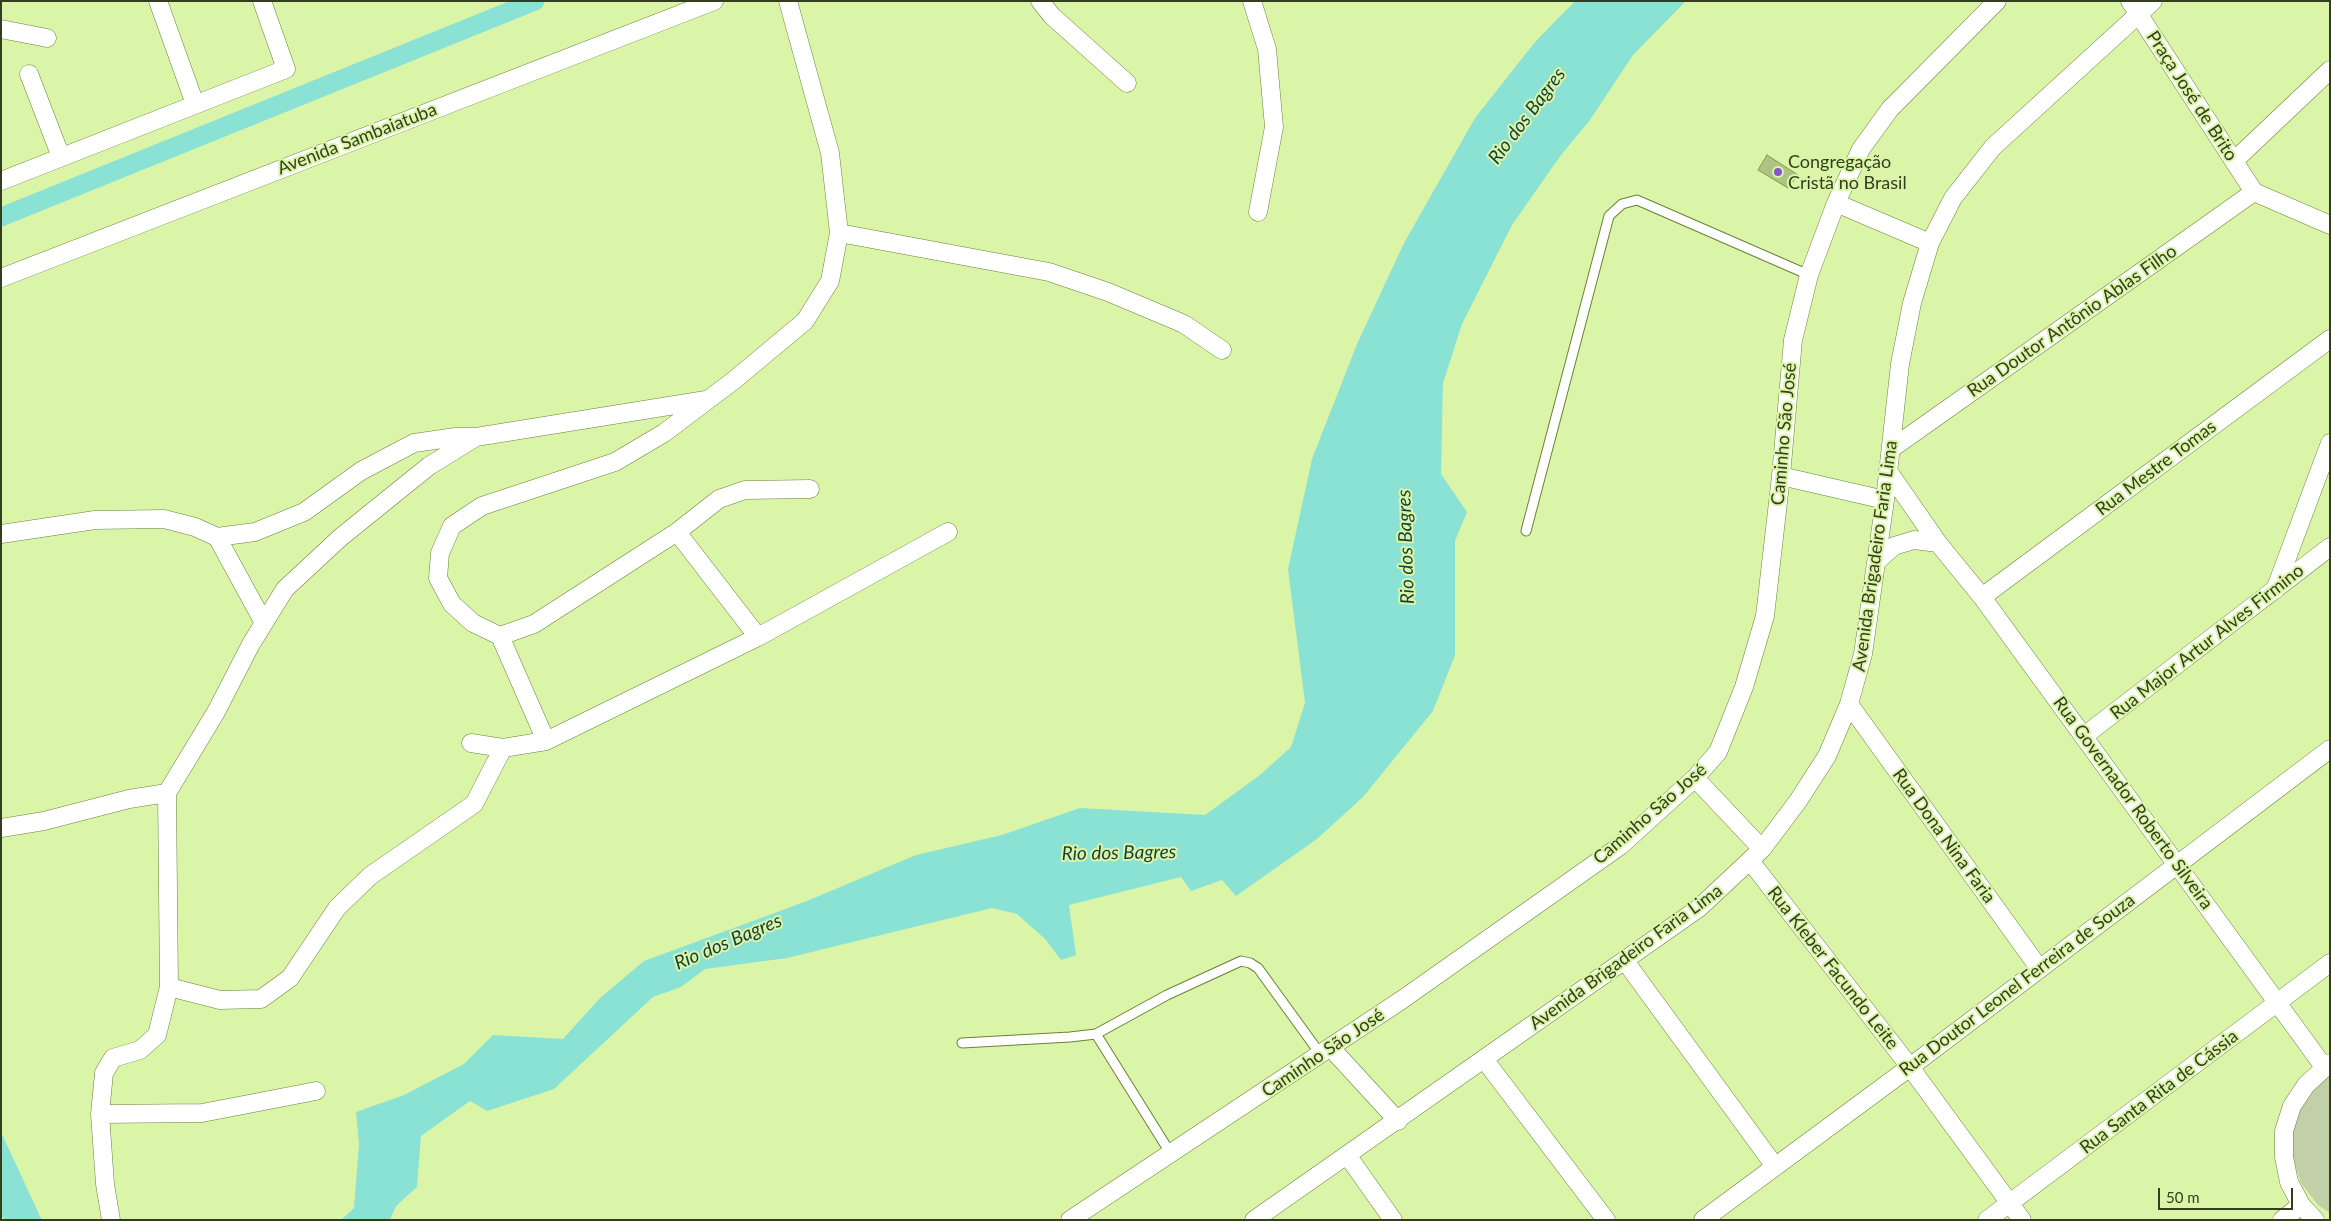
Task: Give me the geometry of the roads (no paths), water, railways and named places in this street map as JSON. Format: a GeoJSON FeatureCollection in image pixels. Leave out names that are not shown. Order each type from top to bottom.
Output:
{"type":"FeatureCollection","features":[{"type":"Feature","properties":{"kind":"street"},"geometry":{"type":"LineString","coordinates":[[158,1],[195,104]]}},
{"type":"Feature","properties":{"kind":"street"},"geometry":{"type":"LineString","coordinates":[[1,181],[286,69],[262,1]]}},
{"type":"Feature","properties":{"kind":"street","name":"Avenida Sambaiatuba"},"geometry":{"type":"LineString","coordinates":[[1,278],[714,1]]}},
{"type":"Feature","properties":{"kind":"street"},"geometry":{"type":"LineString","coordinates":[[546,741],[500,636],[473,624],[452,604],[438,578],[440,553],[452,526],[482,506],[615,462],[664,433],[709,400],[805,320],[830,281],[839,233],[830,153],[788,1]]}},
{"type":"Feature","properties":{"kind":"street"},"geometry":{"type":"LineString","coordinates":[[1040,1],[1052,16],[1127,83]]}},
{"type":"Feature","properties":{"kind":"street"},"geometry":{"type":"LineString","coordinates":[[1252,1],[1267,49],[1274,127],[1258,212]]}},
{"type":"Feature","properties":{"kind":"street","name":"Caminho São José"},"geometry":{"type":"LineString","coordinates":[[1070,1220],[1403,999],[1620,846],[1695,778],[1718,752],[1744,687],[1762,625],[1781,476],[1793,340],[1809,275],[1836,203],[1861,149],[1890,109],[1997,1]]}},
{"type":"Feature","properties":{"kind":"street","name":"Avenida Brigadeiro Faria Lima"},"geometry":{"type":"LineString","coordinates":[[1254,1220],[1398,1121],[1699,908],[1756,856],[1798,801],[1827,756],[1849,704],[1863,654],[1885,500],[1900,364],[1912,303],[1930,243],[1953,198],[1993,147],[2134,8],[2154,1]]}},
{"type":"Feature","properties":{"kind":"street","name":"Praça José de Brito"},"geometry":{"type":"LineString","coordinates":[[2134,8],[2235,160],[2254,192]]}},
{"type":"Feature","properties":{"kind":"street"},"geometry":{"type":"LineString","coordinates":[[1,29],[47,38]]}},
{"type":"Feature","properties":{"kind":"street"},"geometry":{"type":"LineString","coordinates":[[2235,160],[2330,70]]}},
{"type":"Feature","properties":{"kind":"street"},"geometry":{"type":"LineString","coordinates":[[29,74],[61,157]]}},
{"type":"Feature","properties":{"kind":"street"},"geometry":{"type":"LineString","coordinates":[[2254,192],[2330,224]]}},
{"type":"Feature","properties":{"kind":"street","name":"Rua Doutor Antônio Ablas Filho"},"geometry":{"type":"LineString","coordinates":[[1891,449],[2254,192]]}},
{"type":"Feature","properties":{"kind":"street"},"geometry":{"type":"LineString","coordinates":[[1836,203],[1930,243]]}},
{"type":"Feature","properties":{"kind":"street"},"geometry":{"type":"LineString","coordinates":[[839,233],[1049,272],[1108,292],[1184,324],[1222,350]]}},
{"type":"Feature","properties":{"kind":"street","name":"Rua Mestre Tomas"},"geometry":{"type":"LineString","coordinates":[[1982,597],[2330,339]]}},
{"type":"Feature","properties":{"kind":"street"},"geometry":{"type":"LineString","coordinates":[[1,534],[95,520],[164,519],[195,527],[216,537],[255,532],[304,512],[361,471],[414,443],[456,437],[476,437],[709,400]]}},
{"type":"Feature","properties":{"kind":"street"},"geometry":{"type":"LineString","coordinates":[[111,1220],[105,1184],[100,1114],[104,1073],[113,1058],[140,1050],[157,1034],[169,986],[167,793],[216,712],[264,623],[285,589],[341,537],[429,466],[476,437]]}},
{"type":"Feature","properties":{"kind":"street"},"geometry":{"type":"LineString","coordinates":[[2275,590],[2330,443]]}},
{"type":"Feature","properties":{"kind":"street","name":"Rua Governador Roberto Silveira"},"geometry":{"type":"LineString","coordinates":[[1888,471],[1938,543],[1982,597],[2278,1002],[2327,1065]]}},
{"type":"Feature","properties":{"kind":"street"},"geometry":{"type":"LineString","coordinates":[[1781,476],[1885,500]]}},
{"type":"Feature","properties":{"kind":"street"},"geometry":{"type":"LineString","coordinates":[[500,636],[534,624],[677,532],[719,499],[745,490],[810,489]]}},
{"type":"Feature","properties":{"kind":"street"},"geometry":{"type":"LineString","coordinates":[[677,532],[758,637]]}},
{"type":"Feature","properties":{"kind":"street"},"geometry":{"type":"LineString","coordinates":[[471,743],[503,748],[546,741],[758,637],[948,532]]}},
{"type":"Feature","properties":{"kind":"street"},"geometry":{"type":"LineString","coordinates":[[216,537],[264,623]]}},
{"type":"Feature","properties":{"kind":"street"},"geometry":{"type":"LineString","coordinates":[[1876,562],[1894,546],[1914,540],[1938,543]]}},
{"type":"Feature","properties":{"kind":"street","name":"Rua Major Artur Alves Firmino"},"geometry":{"type":"LineString","coordinates":[[2084,736],[2330,547]]}},
{"type":"Feature","properties":{"kind":"street","name":"Rua Dona Nina Faria"},"geometry":{"type":"LineString","coordinates":[[1849,704],[2039,968]]}},
{"type":"Feature","properties":{"kind":"street"},"geometry":{"type":"LineString","coordinates":[[169,986],[220,1000],[260,999],[290,978],[337,908],[370,876],[474,804],[503,748]]}},
{"type":"Feature","properties":{"kind":"street","name":"Rua Doutor Leonel Ferreira de Souza"},"geometry":{"type":"LineString","coordinates":[[1703,1220],[1774,1165],[1910,1067],[2330,749]]}},
{"type":"Feature","properties":{"kind":"street","name":"Rua Kleber Facundo Leite"},"geometry":{"type":"LineString","coordinates":[[1695,778],[1756,856],[2022,1220]]}},
{"type":"Feature","properties":{"kind":"street"},"geometry":{"type":"LineString","coordinates":[[1,828],[44,821],[129,799],[167,793]]}},
{"type":"Feature","properties":{"kind":"street"},"geometry":{"type":"LineString","coordinates":[[1624,961],[1774,1165]]}},
{"type":"Feature","properties":{"kind":"street","name":"Rua Santa Rita de Cássia"},"geometry":{"type":"LineString","coordinates":[[1987,1220],[2330,963]]}},
{"type":"Feature","properties":{"kind":"street"},"geometry":{"type":"LineString","coordinates":[[1326,1051],[1398,1121]]}},
{"type":"Feature","properties":{"kind":"street"},"geometry":{"type":"LineString","coordinates":[[1484,1059],[1606,1220]]}},
{"type":"Feature","properties":{"kind":"street"},"geometry":{"type":"LineString","coordinates":[[2316,1220],[2302,1205],[2289,1182],[2284,1157],[2284,1131],[2296,1099],[2306,1084],[2327,1065]]}},
{"type":"Feature","properties":{"kind":"street"},"geometry":{"type":"LineString","coordinates":[[100,1114],[202,1113],[316,1091]]}},
{"type":"Feature","properties":{"kind":"street"},"geometry":{"type":"LineString","coordinates":[[1347,1155],[1393,1220]]}},
{"type":"Feature","properties":{"kind":"street"},"geometry":{"type":"LineString","coordinates":[[2282,1220],[2302,1205]]}},
{"type":"Feature","properties":{"kind":"lane"},"geometry":{"type":"LineString","coordinates":[[1526,531],[1609,216],[1622,204],[1637,200],[1809,275]]}},
{"type":"Feature","properties":{"kind":"lane"},"geometry":{"type":"LineString","coordinates":[[962,1043],[1096,1034],[1167,995],[1241,961],[1250,962],[1258,968],[1326,1051]]}},
{"type":"Feature","properties":{"kind":"lane"},"geometry":{"type":"LineString","coordinates":[[1096,1034],[1172,1154]]}},
{"type":"Feature","properties":{"kind":"water","name":"Rio dos Bagres"},"geometry":{"type":"Polygon","coordinates":[[[1575,1],[1686,1],[1633,55],[1590,120],[1561,155],[1512,225],[1462,324],[1443,383],[1441,474],[1467,512],[1455,541],[1455,655],[1433,711],[1363,797],[1317,839],[1236,896],[1222,880],[1191,891],[1181,877],[1069,905],[1076,955],[1061,960],[1045,939],[1017,914],[992,908],[787,958],[705,969],[681,987],[653,997],[554,1089],[487,1111],[470,1101],[421,1136],[417,1187],[396,1206],[390,1220],[341,1220],[354,1208],[359,1145],[356,1112],[404,1095],[464,1064],[493,1035],[563,1039],[600,998],[644,961],[807,901],[916,855],[1002,835],[1080,808],[1205,815],[1260,775],[1291,747],[1305,703],[1288,569],[1312,459],[1357,344],[1404,243],[1475,118],[1535,42],[1575,1]]]}},
{"type":"Feature","properties":{"kind":"water"},"geometry":{"type":"Polygon","coordinates":[[[1,1132],[42,1220],[5,1220],[1,1215],[1,1132]]]}},
{"type":"Feature","properties":{"kind":"waterway"},"geometry":{"type":"LineString","coordinates":[[1,217],[535,1]]}},
{"type":"Feature","properties":{"kind":"place","name":"Congregação Cristã no Brasil"},"geometry":{"type":"Point","coordinates":[1778,172]}}]}
